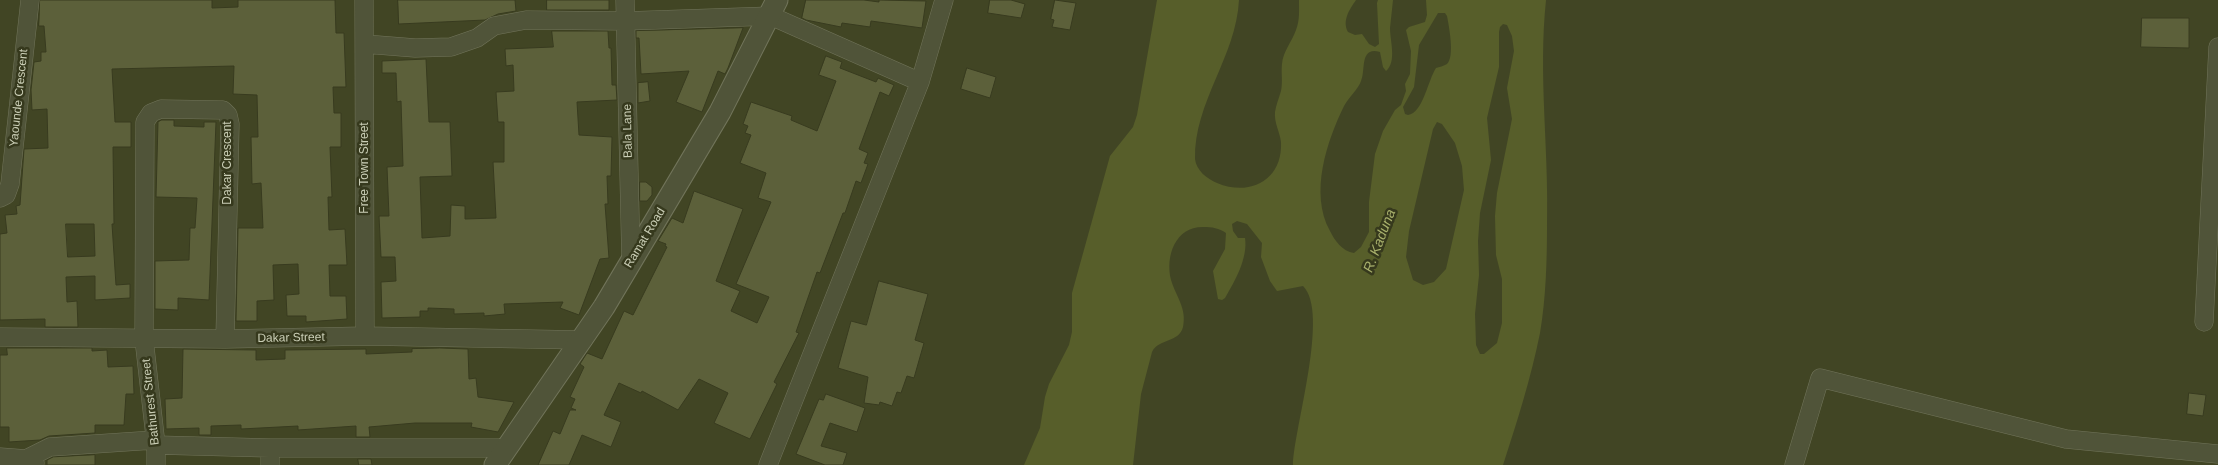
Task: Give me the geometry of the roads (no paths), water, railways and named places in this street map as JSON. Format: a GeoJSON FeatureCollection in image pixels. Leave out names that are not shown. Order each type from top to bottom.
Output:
{"type":"FeatureCollection","features":[{"type":"Feature","properties":{"kind":"street","name":"Yaounde Crescent"},"geometry":{"type":"LineString","coordinates":[[3,196],[10,184],[30,0]]}},
{"type":"Feature","properties":{"kind":"street","name":"Free Town Street"},"geometry":{"type":"LineString","coordinates":[[364,0],[366,44],[365,336]]}},
{"type":"Feature","properties":{"kind":"street","name":"Bala Lane"},"geometry":{"type":"LineString","coordinates":[[625,0],[631,261]]}},
{"type":"Feature","properties":{"kind":"street"},"geometry":{"type":"LineString","coordinates":[[768,465],[920,82],[944,0]]}},
{"type":"Feature","properties":{"kind":"street"},"geometry":{"type":"LineString","coordinates":[[366,44],[415,48],[451,47],[477,38],[494,26],[526,20],[625,20],[774,8],[920,82]]}},
{"type":"Feature","properties":{"kind":"street","name":"Ramat Road"},"geometry":{"type":"LineString","coordinates":[[501,457],[582,340],[631,261],[720,112],[774,8]]}},
{"type":"Feature","properties":{"kind":"street"},"geometry":{"type":"LineString","coordinates":[[2204,322],[2213,237],[2218,47]]}},
{"type":"Feature","properties":{"kind":"street","name":"Dakar Crescent"},"geometry":{"type":"LineString","coordinates":[[144,339],[145,122],[151,113],[161,109],[223,110],[228,115],[230,124],[225,339]]}},
{"type":"Feature","properties":{"kind":"street","name":"Dakar Street"},"geometry":{"type":"LineString","coordinates":[[0,337],[225,339],[365,336],[582,340]]}},
{"type":"Feature","properties":{"kind":"street","name":"Bathurest Street"},"geometry":{"type":"LineString","coordinates":[[144,339],[156,465]]}},
{"type":"Feature","properties":{"kind":"street"},"geometry":{"type":"LineString","coordinates":[[1794,465],[1820,378],[2066,439],[2218,454]]}},
{"type":"Feature","properties":{"kind":"street"},"geometry":{"type":"LineString","coordinates":[[0,458],[31,462],[50,447],[155,442],[270,457],[501,457]]}},
{"type":"Feature","properties":{"kind":"water","name":"R. Kaduna"},"geometry":{"type":"Polygon","coordinates":[[[1157,0],[1239,0],[1231,41],[1201,118],[1196,138],[1195,159],[1197,167],[1203,174],[1217,183],[1241,188],[1262,182],[1276,166],[1280,155],[1281,142],[1275,120],[1275,112],[1282,88],[1283,59],[1298,22],[1299,0],[1356,0],[1346,20],[1346,28],[1348,32],[1355,35],[1362,34],[1369,44],[1375,47],[1379,44],[1378,0],[1393,0],[1390,28],[1392,57],[1389,67],[1386,71],[1383,67],[1380,52],[1373,51],[1366,56],[1361,81],[1346,103],[1338,120],[1323,167],[1321,200],[1324,216],[1337,242],[1342,248],[1354,253],[1361,247],[1369,232],[1369,202],[1375,154],[1383,131],[1395,110],[1401,105],[1406,91],[1405,84],[1410,74],[1411,51],[1406,30],[1409,27],[1425,22],[1427,15],[1426,0],[1546,0],[1543,56],[1547,196],[1544,306],[1532,367],[1503,465],[1293,465],[1312,344],[1313,320],[1310,300],[1303,286],[1277,291],[1270,281],[1261,257],[1262,243],[1247,224],[1237,221],[1232,224],[1233,231],[1238,238],[1245,238],[1245,253],[1237,277],[1222,300],[1218,299],[1213,271],[1225,249],[1226,233],[1213,228],[1194,228],[1186,231],[1180,237],[1171,252],[1171,280],[1184,314],[1183,327],[1177,336],[1159,344],[1152,352],[1141,394],[1133,465],[1024,465],[1040,428],[1049,384],[1069,345],[1072,332],[1072,293],[1110,156],[1133,127],[1137,115],[1157,0]],[[1438,13],[1419,45],[1414,87],[1403,107],[1405,114],[1408,115],[1418,109],[1436,68],[1446,65],[1451,55],[1447,16],[1445,13],[1438,13]],[[1503,24],[1500,27],[1499,67],[1487,118],[1491,160],[1480,213],[1478,241],[1479,275],[1475,314],[1476,345],[1480,354],[1484,354],[1497,343],[1502,323],[1502,279],[1496,255],[1495,216],[1497,193],[1512,119],[1507,88],[1514,51],[1512,36],[1507,25],[1503,24]],[[1437,122],[1433,129],[1409,231],[1406,257],[1413,280],[1423,285],[1434,282],[1446,269],[1464,190],[1462,166],[1455,143],[1442,124],[1437,122]]]}}]}
